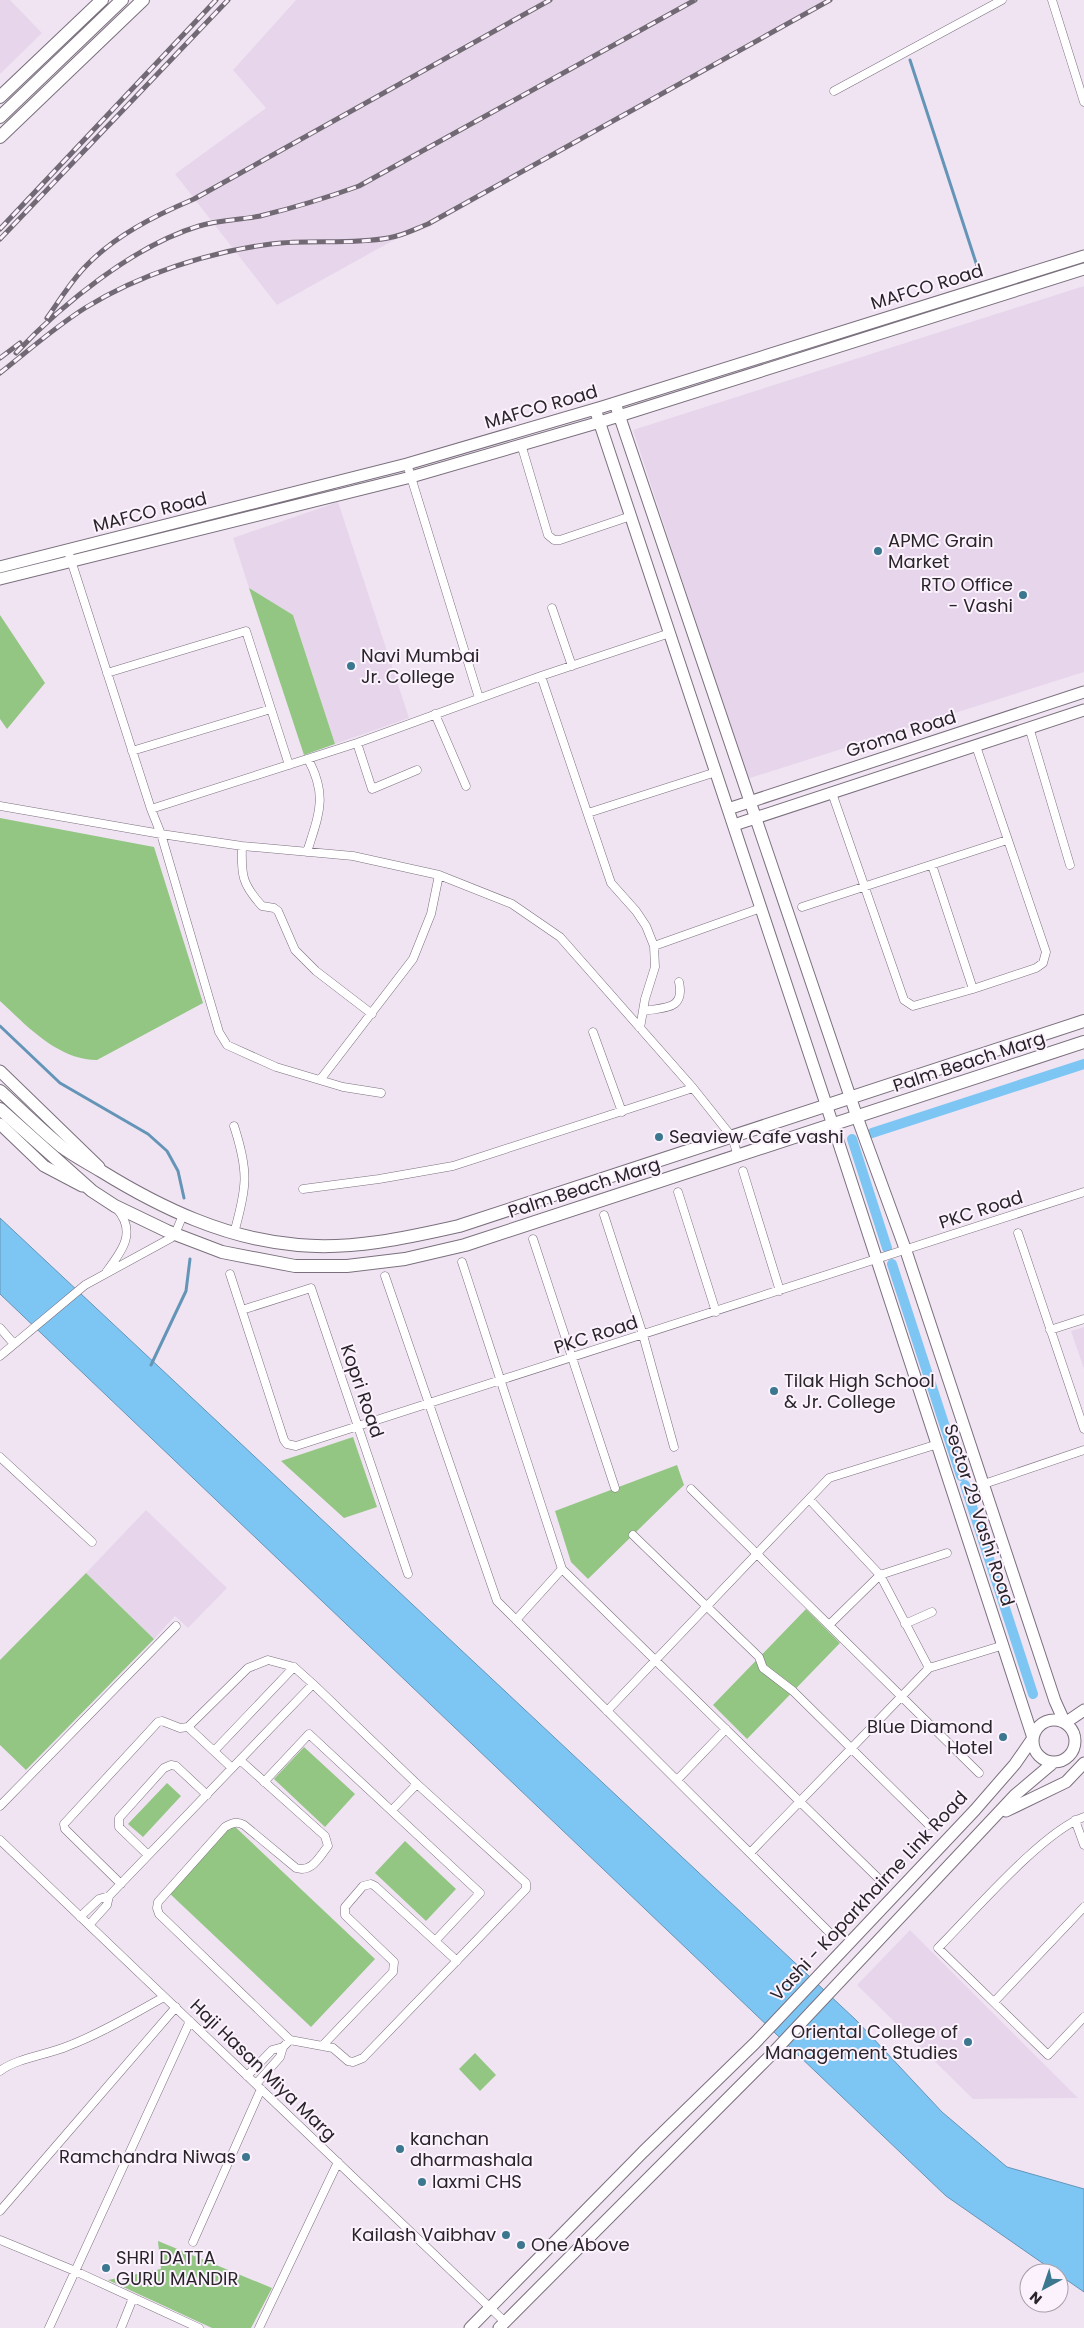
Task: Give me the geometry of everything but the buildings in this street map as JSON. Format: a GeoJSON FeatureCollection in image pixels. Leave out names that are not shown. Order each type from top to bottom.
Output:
{"type":"FeatureCollection","features":[{"type":"Feature","properties":{"kind":"main road"},"geometry":{"type":"LineString","coordinates":[[0,97],[102,0]]}},
{"type":"Feature","properties":{"kind":"main road"},"geometry":{"type":"LineString","coordinates":[[0,117],[122,0]]}},
{"type":"Feature","properties":{"kind":"main road"},"geometry":{"type":"LineString","coordinates":[[0,137],[143,0]]}},
{"type":"Feature","properties":{"kind":"main road","name":"MAFCO Road"},"geometry":{"type":"LineString","coordinates":[[0,579],[70,556],[408,464],[595,409],[1084,256]]}},
{"type":"Feature","properties":{"kind":"main road","name":"MAFCO Road"},"geometry":{"type":"LineString","coordinates":[[0,567],[70,556],[411,476],[600,422],[1084,269]]}},
{"type":"Feature","properties":{"kind":"main road","name":"Sector 29 Vashi Road"},"geometry":{"type":"LineString","coordinates":[[615,403],[850,1097],[906,1250],[1055,1701],[1065,1722]]}},
{"type":"Feature","properties":{"kind":"main road","name":"Sector 29 Vashi Road"},"geometry":{"type":"LineString","coordinates":[[595,409],[826,1104],[1033,1738]]}},
{"type":"Feature","properties":{"kind":"main road","name":"Groma Road"},"geometry":{"type":"LineString","coordinates":[[728,809],[1084,692]]}},
{"type":"Feature","properties":{"kind":"main road","name":"Groma Road"},"geometry":{"type":"LineString","coordinates":[[734,825],[976,746],[1029,726],[1084,710]]}},
{"type":"Feature","properties":{"kind":"main road","name":"Palm Beach Marg"},"geometry":{"type":"LineString","coordinates":[[58,1152],[106,1174],[130,1190],[183,1215],[234,1234],[297,1245],[345,1245],[401,1239],[459,1226],[732,1137],[826,1104],[1084,1021]]}},
{"type":"Feature","properties":{"kind":"main road","name":"Palm Beach Marg"},"geometry":{"type":"LineString","coordinates":[[58,1152],[92,1191],[115,1206],[175,1234],[222,1252],[296,1266],[346,1266],[405,1259],[465,1245],[833,1126],[1084,1042]]}},
{"type":"Feature","properties":{"kind":"main road"},"geometry":{"type":"LineString","coordinates":[[0,1070],[106,1174]]}},
{"type":"Feature","properties":{"kind":"main road"},"geometry":{"type":"LineString","coordinates":[[0,1091],[58,1152]]}},
{"type":"Feature","properties":{"kind":"main road"},"geometry":{"type":"LineString","coordinates":[[0,1109],[58,1152]]}},
{"type":"Feature","properties":{"kind":"main road"},"geometry":{"type":"LineString","coordinates":[[0,1124],[44,1166],[92,1191]]}},
{"type":"Feature","properties":{"kind":"main road"},"geometry":{"type":"LineString","coordinates":[[1084,1710],[1065,1722],[1052,1720],[1040,1725],[1033,1738],[1033,1745],[1041,1757],[1054,1762],[1067,1757],[1074,1746],[1084,1739]]}},
{"type":"Feature","properties":{"kind":"main road"},"geometry":{"type":"LineString","coordinates":[[1065,1722],[1073,1733],[1074,1746]]}},
{"type":"Feature","properties":{"kind":"main road","name":"Vashi - Koparkhairne Link Road"},"geometry":{"type":"LineString","coordinates":[[470,2328],[763,2034],[988,1796],[1015,1764],[1033,1738]]}},
{"type":"Feature","properties":{"kind":"main road","name":"Vashi - Koparkhairne Link Road"},"geometry":{"type":"LineString","coordinates":[[502,2325],[778,2048],[1020,1791],[1054,1762]]}},
{"type":"Feature","properties":{"kind":"main road"},"geometry":{"type":"LineString","coordinates":[[989,1824],[1020,1803],[1066,1782],[1084,1763]]}},
{"type":"Feature","properties":{"kind":"street"},"geometry":{"type":"LineString","coordinates":[[834,91],[1002,0]]}},
{"type":"Feature","properties":{"kind":"street"},"geometry":{"type":"LineString","coordinates":[[1052,0],[1084,102]]}},
{"type":"Feature","properties":{"kind":"street"},"geometry":{"type":"LineString","coordinates":[[521,444],[548,535],[554,540],[560,540],[631,516]]}},
{"type":"Feature","properties":{"kind":"street"},"geometry":{"type":"LineString","coordinates":[[408,464],[479,698]]}},
{"type":"Feature","properties":{"kind":"street"},"geometry":{"type":"LineString","coordinates":[[70,556],[132,751],[161,834],[219,1032],[227,1044],[276,1067],[343,1087],[381,1093]]}},
{"type":"Feature","properties":{"kind":"street"},"geometry":{"type":"LineString","coordinates":[[552,608],[572,666]]}},
{"type":"Feature","properties":{"kind":"street"},"geometry":{"type":"LineString","coordinates":[[107,673],[246,631],[289,765]]}},
{"type":"Feature","properties":{"kind":"street"},"geometry":{"type":"LineString","coordinates":[[151,809],[357,743],[479,698],[670,633]]}},
{"type":"Feature","properties":{"kind":"street"},"geometry":{"type":"LineString","coordinates":[[542,676],[611,883],[636,911],[646,926],[654,946],[655,967],[640,1028]]}},
{"type":"Feature","properties":{"kind":"street"},"geometry":{"type":"LineString","coordinates":[[132,751],[271,709]]}},
{"type":"Feature","properties":{"kind":"street"},"geometry":{"type":"LineString","coordinates":[[435,714],[466,786]]}},
{"type":"Feature","properties":{"kind":"street"},"geometry":{"type":"LineString","coordinates":[[1029,726],[1070,865]]}},
{"type":"Feature","properties":{"kind":"street"},"geometry":{"type":"LineString","coordinates":[[357,743],[372,789],[417,770]]}},
{"type":"Feature","properties":{"kind":"street"},"geometry":{"type":"LineString","coordinates":[[832,793],[863,888],[906,1004],[913,1006],[973,989],[1036,968],[1046,957],[1046,952],[976,746]]}},
{"type":"Feature","properties":{"kind":"street"},"geometry":{"type":"LineString","coordinates":[[307,852],[317,819],[321,794],[318,779],[308,759]]}},
{"type":"Feature","properties":{"kind":"street"},"geometry":{"type":"LineString","coordinates":[[588,813],[716,772]]}},
{"type":"Feature","properties":{"kind":"street"},"geometry":{"type":"LineString","coordinates":[[0,806],[242,846],[353,856],[439,875],[512,904],[560,937],[693,1088],[732,1137],[738,1156]]}},
{"type":"Feature","properties":{"kind":"street"},"geometry":{"type":"LineString","coordinates":[[802,907],[1007,840]]}},
{"type":"Feature","properties":{"kind":"street"},"geometry":{"type":"LineString","coordinates":[[242,846],[242,877],[256,900],[262,906],[274,908],[278,911],[295,950],[316,971],[372,1014]]}},
{"type":"Feature","properties":{"kind":"street"},"geometry":{"type":"LineString","coordinates":[[932,865],[973,989]]}},
{"type":"Feature","properties":{"kind":"street"},"geometry":{"type":"LineString","coordinates":[[320,1080],[413,959],[431,914],[439,875]]}},
{"type":"Feature","properties":{"kind":"street"},"geometry":{"type":"LineString","coordinates":[[654,946],[761,908]]}},
{"type":"Feature","properties":{"kind":"street"},"geometry":{"type":"LineString","coordinates":[[644,1011],[674,1005],[680,1000],[682,992],[679,982]]}},
{"type":"Feature","properties":{"kind":"street"},"geometry":{"type":"LineString","coordinates":[[593,1032],[622,1112]]}},
{"type":"Feature","properties":{"kind":"street"},"geometry":{"type":"LineString","coordinates":[[303,1189],[379,1179],[453,1166],[693,1088]]}},
{"type":"Feature","properties":{"kind":"street"},"geometry":{"type":"LineString","coordinates":[[234,1126],[246,1179],[245,1196],[234,1234]]}},
{"type":"Feature","properties":{"kind":"street"},"geometry":{"type":"LineString","coordinates":[[743,1171],[780,1291]]}},
{"type":"Feature","properties":{"kind":"street"},"geometry":{"type":"LineString","coordinates":[[678,1192],[716,1312]]}},
{"type":"Feature","properties":{"kind":"street","name":"PKC Road"},"geometry":{"type":"LineString","coordinates":[[230,1274],[286,1444],[296,1446],[1084,1192]]}},
{"type":"Feature","properties":{"kind":"street"},"geometry":{"type":"LineString","coordinates":[[106,1273],[123,1251],[127,1236],[125,1221],[115,1206]]}},
{"type":"Feature","properties":{"kind":"street"},"geometry":{"type":"LineString","coordinates":[[0,1356],[85,1285],[155,1249],[175,1234],[183,1215]]}},
{"type":"Feature","properties":{"kind":"street"},"geometry":{"type":"LineString","coordinates":[[604,1216],[643,1335],[674,1447]]}},
{"type":"Feature","properties":{"kind":"street"},"geometry":{"type":"LineString","coordinates":[[1018,1233],[1084,1429]]}},
{"type":"Feature","properties":{"kind":"street"},"geometry":{"type":"LineString","coordinates":[[533,1239],[615,1488]]}},
{"type":"Feature","properties":{"kind":"street"},"geometry":{"type":"LineString","coordinates":[[462,1262],[562,1569],[879,1879]]}},
{"type":"Feature","properties":{"kind":"street"},"geometry":{"type":"LineString","coordinates":[[385,1276],[497,1602],[829,1932]]}},
{"type":"Feature","properties":{"kind":"street","name":"Kopri Road"},"geometry":{"type":"LineString","coordinates":[[242,1310],[311,1288],[408,1574]]}},
{"type":"Feature","properties":{"kind":"street"},"geometry":{"type":"LineString","coordinates":[[1050,1330],[1084,1318]]}},
{"type":"Feature","properties":{"kind":"street"},"geometry":{"type":"LineString","coordinates":[[0,1328],[17,1342]]}},
{"type":"Feature","properties":{"kind":"street"},"geometry":{"type":"LineString","coordinates":[[607,1711],[829,1478],[938,1444]]}},
{"type":"Feature","properties":{"kind":"street"},"geometry":{"type":"LineString","coordinates":[[984,1484],[1084,1450]]}},
{"type":"Feature","properties":{"kind":"street"},"geometry":{"type":"LineString","coordinates":[[0,1457],[92,1542]]}},
{"type":"Feature","properties":{"kind":"street"},"geometry":{"type":"LineString","coordinates":[[691,1489],[979,1773]]}},
{"type":"Feature","properties":{"kind":"street"},"geometry":{"type":"LineString","coordinates":[[809,1499],[880,1574],[929,1668]]}},
{"type":"Feature","properties":{"kind":"street"},"geometry":{"type":"LineString","coordinates":[[633,1535],[759,1658],[764,1668],[794,1691],[929,1825]]}},
{"type":"Feature","properties":{"kind":"street"},"geometry":{"type":"LineString","coordinates":[[829,1625],[880,1574],[947,1553]]}},
{"type":"Feature","properties":{"kind":"street"},"geometry":{"type":"LineString","coordinates":[[516,1620],[562,1569]]}},
{"type":"Feature","properties":{"kind":"street"},"geometry":{"type":"LineString","coordinates":[[906,1624],[932,1612]]}},
{"type":"Feature","properties":{"kind":"street"},"geometry":{"type":"LineString","coordinates":[[0,1806],[176,1626]]}},
{"type":"Feature","properties":{"kind":"street"},"geometry":{"type":"LineString","coordinates":[[750,1853],[929,1668],[1004,1646]]}},
{"type":"Feature","properties":{"kind":"street"},"geometry":{"type":"LineString","coordinates":[[121,1884],[65,1829],[64,1824],[158,1722],[162,1721],[180,1728],[188,1727],[248,1668],[268,1660],[294,1667],[313,1684],[417,1784],[526,1883],[523,1894],[363,2058],[353,2062],[348,2061],[334,2048],[290,2040],[159,1914],[157,1908],[158,1902],[225,1827],[232,1823],[238,1822],[244,1825],[296,1868],[306,1870],[311,1868],[328,1846],[328,1841],[240,1760]]}},
{"type":"Feature","properties":{"kind":"street"},"geometry":{"type":"LineString","coordinates":[[214,1751],[294,1667]]}},
{"type":"Feature","properties":{"kind":"street"},"geometry":{"type":"LineString","coordinates":[[80,1916],[99,1898],[108,1896],[121,1884],[313,1684]]}},
{"type":"Feature","properties":{"kind":"street"},"geometry":{"type":"LineString","coordinates":[[188,1727],[232,1768]]}},
{"type":"Feature","properties":{"kind":"street"},"geometry":{"type":"LineString","coordinates":[[676,1780],[726,1729]]}},
{"type":"Feature","properties":{"kind":"street"},"geometry":{"type":"LineString","coordinates":[[264,1782],[310,1734],[480,1893],[436,1941]]}},
{"type":"Feature","properties":{"kind":"street"},"geometry":{"type":"LineString","coordinates":[[148,1856],[123,1831],[118,1822],[119,1818],[164,1768],[171,1765],[176,1766],[206,1795]]}},
{"type":"Feature","properties":{"kind":"street"},"geometry":{"type":"LineString","coordinates":[[392,1810],[417,1784]]}},
{"type":"Feature","properties":{"kind":"street"},"geometry":{"type":"LineString","coordinates":[[1084,1817],[1075,1820],[1026,1860],[938,1948],[1048,2055],[1084,2017]]}},
{"type":"Feature","properties":{"kind":"street"},"geometry":{"type":"LineString","coordinates":[[1075,1820],[1084,1845]]}},
{"type":"Feature","properties":{"kind":"street","name":"Haji Hasan Miya Marg"},"geometry":{"type":"LineString","coordinates":[[0,1840],[490,2307],[502,2325]]}},
{"type":"Feature","properties":{"kind":"street"},"geometry":{"type":"LineString","coordinates":[[322,2046],[395,1968],[394,1962],[344,1915],[345,1907],[363,1886],[371,1884],[375,1886],[457,1961]]}},
{"type":"Feature","properties":{"kind":"street"},"geometry":{"type":"LineString","coordinates":[[89,1925],[107,1906],[108,1896]]}},
{"type":"Feature","properties":{"kind":"street"},"geometry":{"type":"LineString","coordinates":[[994,2002],[1084,1907]]}},
{"type":"Feature","properties":{"kind":"street"},"geometry":{"type":"LineString","coordinates":[[0,2071],[10,2063],[26,2060],[69,2046],[103,2031],[164,1997]]}},
{"type":"Feature","properties":{"kind":"street"},"geometry":{"type":"LineString","coordinates":[[0,2211],[176,2007]]}},
{"type":"Feature","properties":{"kind":"street"},"geometry":{"type":"LineString","coordinates":[[49,2328],[190,2022]]}},
{"type":"Feature","properties":{"kind":"street"},"geometry":{"type":"LineString","coordinates":[[193,2242],[258,2086],[280,2057],[283,2047],[290,2040]]}},
{"type":"Feature","properties":{"kind":"street"},"geometry":{"type":"LineString","coordinates":[[247,2076],[272,2050],[283,2047]]}},
{"type":"Feature","properties":{"kind":"street"},"geometry":{"type":"LineString","coordinates":[[259,2328],[338,2162]]}},
{"type":"Feature","properties":{"kind":"street"},"geometry":{"type":"LineString","coordinates":[[0,2240],[75,2271],[199,2328]]}},
{"type":"Feature","properties":{"kind":"street"},"geometry":{"type":"LineString","coordinates":[[121,2328],[133,2298]]}},
{"type":"Feature","properties":{"kind":"shaded area"},"geometry":{"type":"Polygon","coordinates":[[[0,0],[10,0],[42,33],[0,74],[0,0]]]}},
{"type":"Feature","properties":{"kind":"shaded area"},"geometry":{"type":"Polygon","coordinates":[[[296,0],[825,0],[277,305],[175,174],[266,108],[233,70],[296,0]]]}},
{"type":"Feature","properties":{"kind":"shaded area","name":"APMC Grain Market"},"geometry":{"type":"Polygon","coordinates":[[[1084,286],[1084,672],[747,779],[633,430],[1084,286]]]}},
{"type":"Feature","properties":{"kind":"shaded area","name":"Navi Mumbai Jr. College"},"geometry":{"type":"Polygon","coordinates":[[[338,502],[409,718],[335,744],[293,615],[249,588],[233,538],[338,502]]]}},
{"type":"Feature","properties":{"kind":"shaded area"},"geometry":{"type":"Polygon","coordinates":[[[1084,1327],[1084,1369],[1071,1331],[1084,1327]]]}},
{"type":"Feature","properties":{"kind":"shaded area"},"geometry":{"type":"Polygon","coordinates":[[[146,1510],[227,1588],[188,1628],[175,1616],[154,1639],[86,1573],[146,1510]]]}},
{"type":"Feature","properties":{"kind":"shaded area","name":"Oriental College of Management Studies"},"geometry":{"type":"Polygon","coordinates":[[[910,1930],[1078,2098],[973,2099],[857,1985],[910,1930]]]}},
{"type":"Feature","properties":{"kind":"green space"},"geometry":{"type":"Polygon","coordinates":[[[249,588],[293,615],[335,744],[304,755],[249,588]]]}},
{"type":"Feature","properties":{"kind":"green space"},"geometry":{"type":"Polygon","coordinates":[[[0,615],[45,683],[7,729],[0,719],[0,615]]]}},
{"type":"Feature","properties":{"kind":"green space"},"geometry":{"type":"Polygon","coordinates":[[[0,818],[154,847],[203,1003],[97,1060],[69,1054],[56,1048],[21,1021],[0,1001],[0,818]]]}},
{"type":"Feature","properties":{"kind":"green space"},"geometry":{"type":"Polygon","coordinates":[[[353,1437],[377,1507],[344,1518],[281,1461],[353,1437]]]}},
{"type":"Feature","properties":{"kind":"green space"},"geometry":{"type":"Polygon","coordinates":[[[677,1465],[684,1485],[588,1579],[571,1562],[555,1511],[677,1465]]]}},
{"type":"Feature","properties":{"kind":"green space"},"geometry":{"type":"Polygon","coordinates":[[[86,1573],[154,1639],[26,1770],[0,1745],[0,1660],[86,1573]]]}},
{"type":"Feature","properties":{"kind":"green space"},"geometry":{"type":"Polygon","coordinates":[[[806,1609],[840,1643],[747,1739],[713,1705],[806,1609]]]}},
{"type":"Feature","properties":{"kind":"green space"},"geometry":{"type":"Polygon","coordinates":[[[304,1747],[355,1794],[325,1827],[274,1779],[304,1747]]]}},
{"type":"Feature","properties":{"kind":"green space"},"geometry":{"type":"Polygon","coordinates":[[[167,1783],[181,1796],[143,1837],[128,1824],[167,1783]]]}},
{"type":"Feature","properties":{"kind":"green space"},"geometry":{"type":"Polygon","coordinates":[[[231,1823],[375,1959],[311,2027],[167,1891],[231,1823]]]}},
{"type":"Feature","properties":{"kind":"green space"},"geometry":{"type":"Polygon","coordinates":[[[405,1841],[456,1889],[426,1921],[375,1873],[405,1841]]]}},
{"type":"Feature","properties":{"kind":"green space"},"geometry":{"type":"Polygon","coordinates":[[[475,2053],[496,2075],[480,2091],[459,2069],[475,2053]]]}},
{"type":"Feature","properties":{"kind":"green space"},"geometry":{"type":"Polygon","coordinates":[[[158,2241],[272,2288],[251,2328],[212,2328],[108,2280],[161,2269],[158,2241]]]}},
{"type":"Feature","properties":{"kind":"water"},"geometry":{"type":"Polygon","coordinates":[[[0,1218],[856,2020],[942,2112],[1007,2167],[1084,2189],[1084,2292],[1069,2282],[1069,2263],[1042,2263],[946,2196],[0,1294],[0,1218]]]}},
{"type":"Feature","properties":{"kind":"waterway"},"geometry":{"type":"LineString","coordinates":[[910,60],[978,269]]}},
{"type":"Feature","properties":{"kind":"waterway"},"geometry":{"type":"LineString","coordinates":[[0,1026],[60,1083],[148,1134],[167,1151],[178,1171],[184,1198]]}},
{"type":"Feature","properties":{"kind":"waterway"},"geometry":{"type":"LineString","coordinates":[[872,1133],[1084,1064]]}},
{"type":"Feature","properties":{"kind":"waterway"},"geometry":{"type":"LineString","coordinates":[[852,1139],[887,1248]]}},
{"type":"Feature","properties":{"kind":"waterway"},"geometry":{"type":"LineString","coordinates":[[151,1365],[186,1291],[190,1259]]}},
{"type":"Feature","properties":{"kind":"waterway"},"geometry":{"type":"LineString","coordinates":[[892,1264],[961,1476]]}},
{"type":"Feature","properties":{"kind":"waterway"},"geometry":{"type":"LineString","coordinates":[[965,1485],[1033,1694]]}},
{"type":"Feature","properties":{"kind":"railway"},"geometry":{"type":"LineString","coordinates":[[0,229],[216,0]]}},
{"type":"Feature","properties":{"kind":"railway"},"geometry":{"type":"LineString","coordinates":[[0,239],[228,0]]}},
{"type":"Feature","properties":{"kind":"railway"},"geometry":{"type":"LineString","coordinates":[[47,318],[84,268],[108,246],[135,228],[164,212],[194,199],[550,0]]}},
{"type":"Feature","properties":{"kind":"railway"},"geometry":{"type":"LineString","coordinates":[[16,353],[34,334],[77,296],[101,278],[150,247],[199,226],[214,222],[260,216],[359,186],[695,0]]}},
{"type":"Feature","properties":{"kind":"railway"},"geometry":{"type":"LineString","coordinates":[[0,373],[74,315],[106,296],[151,275],[198,259],[247,248],[300,242],[374,240],[403,234],[428,224],[830,0]]}},
{"type":"Feature","properties":{"kind":"railway"},"geometry":{"type":"LineString","coordinates":[[0,358],[20,343]]}},
{"type":"Feature","properties":{"kind":"place","name":"APMC Grain Market"},"geometry":{"type":"Point","coordinates":[878,551]}},
{"type":"Feature","properties":{"kind":"place","name":"RTO Office - Vashi"},"geometry":{"type":"Point","coordinates":[1023,595]}},
{"type":"Feature","properties":{"kind":"place","name":"Navi Mumbai Jr. College"},"geometry":{"type":"Point","coordinates":[351,666]}},
{"type":"Feature","properties":{"kind":"place","name":"Seaview Cafe vashi"},"geometry":{"type":"Point","coordinates":[659,1137]}},
{"type":"Feature","properties":{"kind":"place","name":"Tilak High School & Jr. College"},"geometry":{"type":"Point","coordinates":[774,1391]}},
{"type":"Feature","properties":{"kind":"place","name":"Blue Diamond Hotel"},"geometry":{"type":"Point","coordinates":[1003,1737]}},
{"type":"Feature","properties":{"kind":"place","name":"Oriental College of Management Studies"},"geometry":{"type":"Point","coordinates":[968,2042]}},
{"type":"Feature","properties":{"kind":"place","name":"kanchan dharmashala"},"geometry":{"type":"Point","coordinates":[400,2149]}},
{"type":"Feature","properties":{"kind":"place","name":"Ramchandra Niwas"},"geometry":{"type":"Point","coordinates":[246,2157]}},
{"type":"Feature","properties":{"kind":"place","name":"laxmi CHS"},"geometry":{"type":"Point","coordinates":[422,2182]}},
{"type":"Feature","properties":{"kind":"place","name":"Kailash Vaibhav"},"geometry":{"type":"Point","coordinates":[506,2235]}},
{"type":"Feature","properties":{"kind":"place","name":"One Above"},"geometry":{"type":"Point","coordinates":[521,2245]}},
{"type":"Feature","properties":{"kind":"place","name":"SHRI DATTA GURU MANDIR"},"geometry":{"type":"Point","coordinates":[106,2268]}}]}
